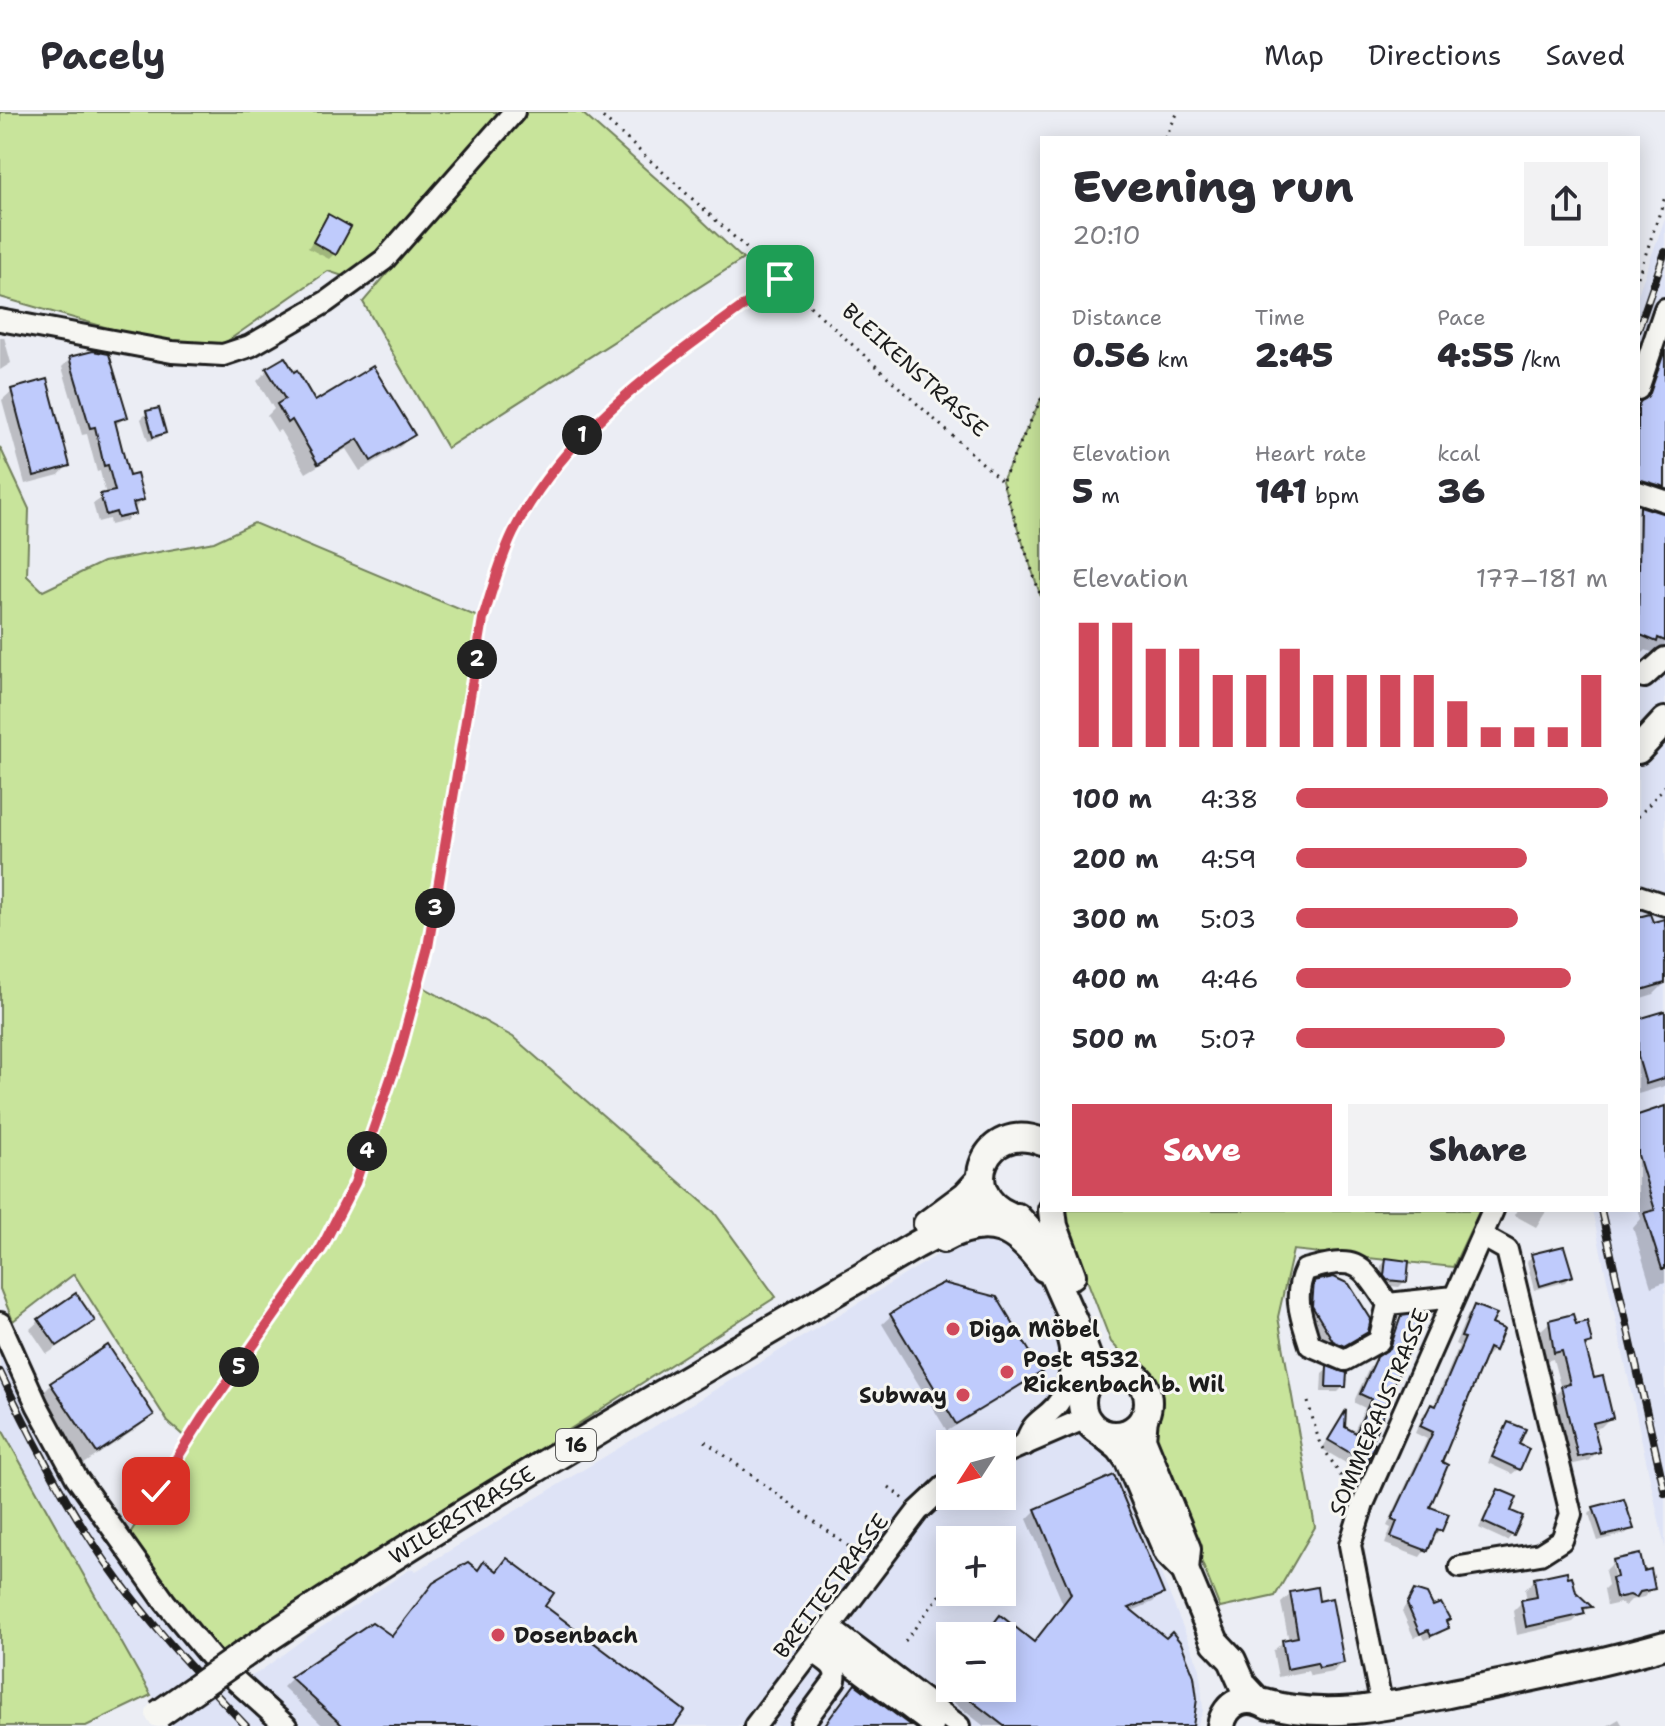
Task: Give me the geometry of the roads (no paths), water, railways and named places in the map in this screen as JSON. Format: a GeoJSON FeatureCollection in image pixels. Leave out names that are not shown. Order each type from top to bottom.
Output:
{"type":"FeatureCollection","features":[{"type":"Feature","properties":{"kind":"main road"},"geometry":{"type":"LineString","coordinates":[[1640,748],[1665,721]]}},
{"type":"Feature","properties":{"kind":"main road"},"geometry":{"type":"LineString","coordinates":[[1038,1139],[1017,1137],[995,1146],[987,1155],[981,1179],[983,1191],[1037,1239],[1087,1356],[1082,1397],[1092,1424],[1128,1459],[1168,1553],[1185,1570],[1215,1642],[1216,1664],[1226,1692],[1224,1718]]}},
{"type":"Feature","properties":{"kind":"main road","name":"WILERSTRASSE"},"geometry":{"type":"LineString","coordinates":[[916,1245],[926,1224],[966,1195],[981,1179]]}},
{"type":"Feature","properties":{"kind":"main road","name":"WILERSTRASSE"},"geometry":{"type":"LineString","coordinates":[[151,1720],[243,1655],[450,1521],[916,1245],[963,1220],[1008,1213],[1029,1216],[1040,1211]]}},
{"type":"Feature","properties":{"kind":"main road"},"geometry":{"type":"LineString","coordinates":[[1052,1212],[1062,1251],[1098,1337],[1115,1361],[1144,1385],[1148,1406],[1142,1439],[1187,1549],[1185,1570]]}},
{"type":"Feature","properties":{"kind":"main road"},"geometry":{"type":"LineString","coordinates":[[1085,1386],[1102,1370],[1130,1372]]}},
{"type":"Feature","properties":{"kind":"main road"},"geometry":{"type":"LineString","coordinates":[[1092,1424],[1110,1435],[1121,1434],[1137,1426],[1144,1417]]}},
{"type":"Feature","properties":{"kind":"main road"},"geometry":{"type":"LineString","coordinates":[[1215,1642],[1232,1660],[1243,1685],[1276,1716],[1279,1726]]}},
{"type":"Feature","properties":{"kind":"main road"},"geometry":{"type":"LineString","coordinates":[[1224,1718],[1240,1700],[1260,1701],[1292,1711],[1350,1712],[1571,1670],[1665,1645]]}},
{"type":"Feature","properties":{"kind":"main road"},"geometry":{"type":"LineString","coordinates":[[1314,1726],[1350,1712]]}},
{"type":"Feature","properties":{"kind":"street"},"geometry":{"type":"LineString","coordinates":[[0,320],[172,352],[223,355],[250,346],[326,302],[384,260],[514,112]]}},
{"type":"Feature","properties":{"kind":"street"},"geometry":{"type":"LineString","coordinates":[[1640,383],[1665,309]]}},
{"type":"Feature","properties":{"kind":"street"},"geometry":{"type":"LineString","coordinates":[[1640,493],[1665,501]]}},
{"type":"Feature","properties":{"kind":"street"},"geometry":{"type":"LineString","coordinates":[[1640,676],[1644,677],[1665,658]]}},
{"type":"Feature","properties":{"kind":"street"},"geometry":{"type":"LineString","coordinates":[[1640,897],[1665,905]]}},
{"type":"Feature","properties":{"kind":"street","name":"SOMMERAUSTRASSE"},"geometry":{"type":"LineString","coordinates":[[1382,1707],[1350,1545],[1361,1509],[1492,1212]]}},
{"type":"Feature","properties":{"kind":"street"},"geometry":{"type":"LineString","coordinates":[[916,1245],[938,1244],[955,1235],[977,1230],[995,1230],[1022,1242],[1043,1272],[1068,1336],[1072,1357],[1069,1385],[1057,1404],[1030,1428],[1025,1445]]}},
{"type":"Feature","properties":{"kind":"street"},"geometry":{"type":"LineString","coordinates":[[1460,1567],[1540,1554],[1562,1540],[1571,1514],[1507,1250],[1482,1236]]}},
{"type":"Feature","properties":{"kind":"street"},"geometry":{"type":"LineString","coordinates":[[1340,1261],[1365,1269],[1388,1304],[1379,1341],[1345,1360],[1310,1345],[1299,1307],[1298,1286],[1305,1270],[1340,1261]]}},
{"type":"Feature","properties":{"kind":"street"},"geometry":{"type":"LineString","coordinates":[[1388,1304],[1454,1297]]}},
{"type":"Feature","properties":{"kind":"street"},"geometry":{"type":"LineString","coordinates":[[0,1323],[37,1405],[76,1477],[165,1602],[212,1659],[286,1726]]}},
{"type":"Feature","properties":{"kind":"street"},"geometry":{"type":"LineString","coordinates":[[1016,1449],[1092,1424]]}},
{"type":"Feature","properties":{"kind":"street","name":"BREITESTRASSE"},"geometry":{"type":"LineString","coordinates":[[755,1726],[918,1511],[936,1494]]}},
{"type":"Feature","properties":{"kind":"street"},"geometry":{"type":"LineString","coordinates":[[821,1640],[855,1650],[959,1726]]}},
{"type":"Feature","properties":{"kind":"street"},"geometry":{"type":"LineString","coordinates":[[801,1726],[837,1673],[821,1640]]}},
{"type":"Feature","properties":{"kind":"street"},"geometry":{"type":"LineString","coordinates":[[821,1640],[933,1726]]}},
{"type":"Feature","properties":{"kind":"railway"},"geometry":{"type":"LineString","coordinates":[[1640,324],[1665,252]]}},
{"type":"Feature","properties":{"kind":"railway"},"geometry":{"type":"LineString","coordinates":[[1601,1212],[1665,1493]]}},
{"type":"Feature","properties":{"kind":"railway"},"geometry":{"type":"LineString","coordinates":[[0,1372],[57,1484],[113,1573],[167,1640],[246,1726]]}},
{"type":"Feature","properties":{"kind":"place","name":"Diga Möbel"},"geometry":{"type":"Point","coordinates":[953,1329]}},
{"type":"Feature","properties":{"kind":"place","name":"Post 9532 Rickenbach b. Wil"},"geometry":{"type":"Point","coordinates":[1007,1372]}},
{"type":"Feature","properties":{"kind":"place","name":"Subway"},"geometry":{"type":"Point","coordinates":[963,1395]}},
{"type":"Feature","properties":{"kind":"place","name":"Dosenbach"},"geometry":{"type":"Point","coordinates":[498,1635]}}]}
